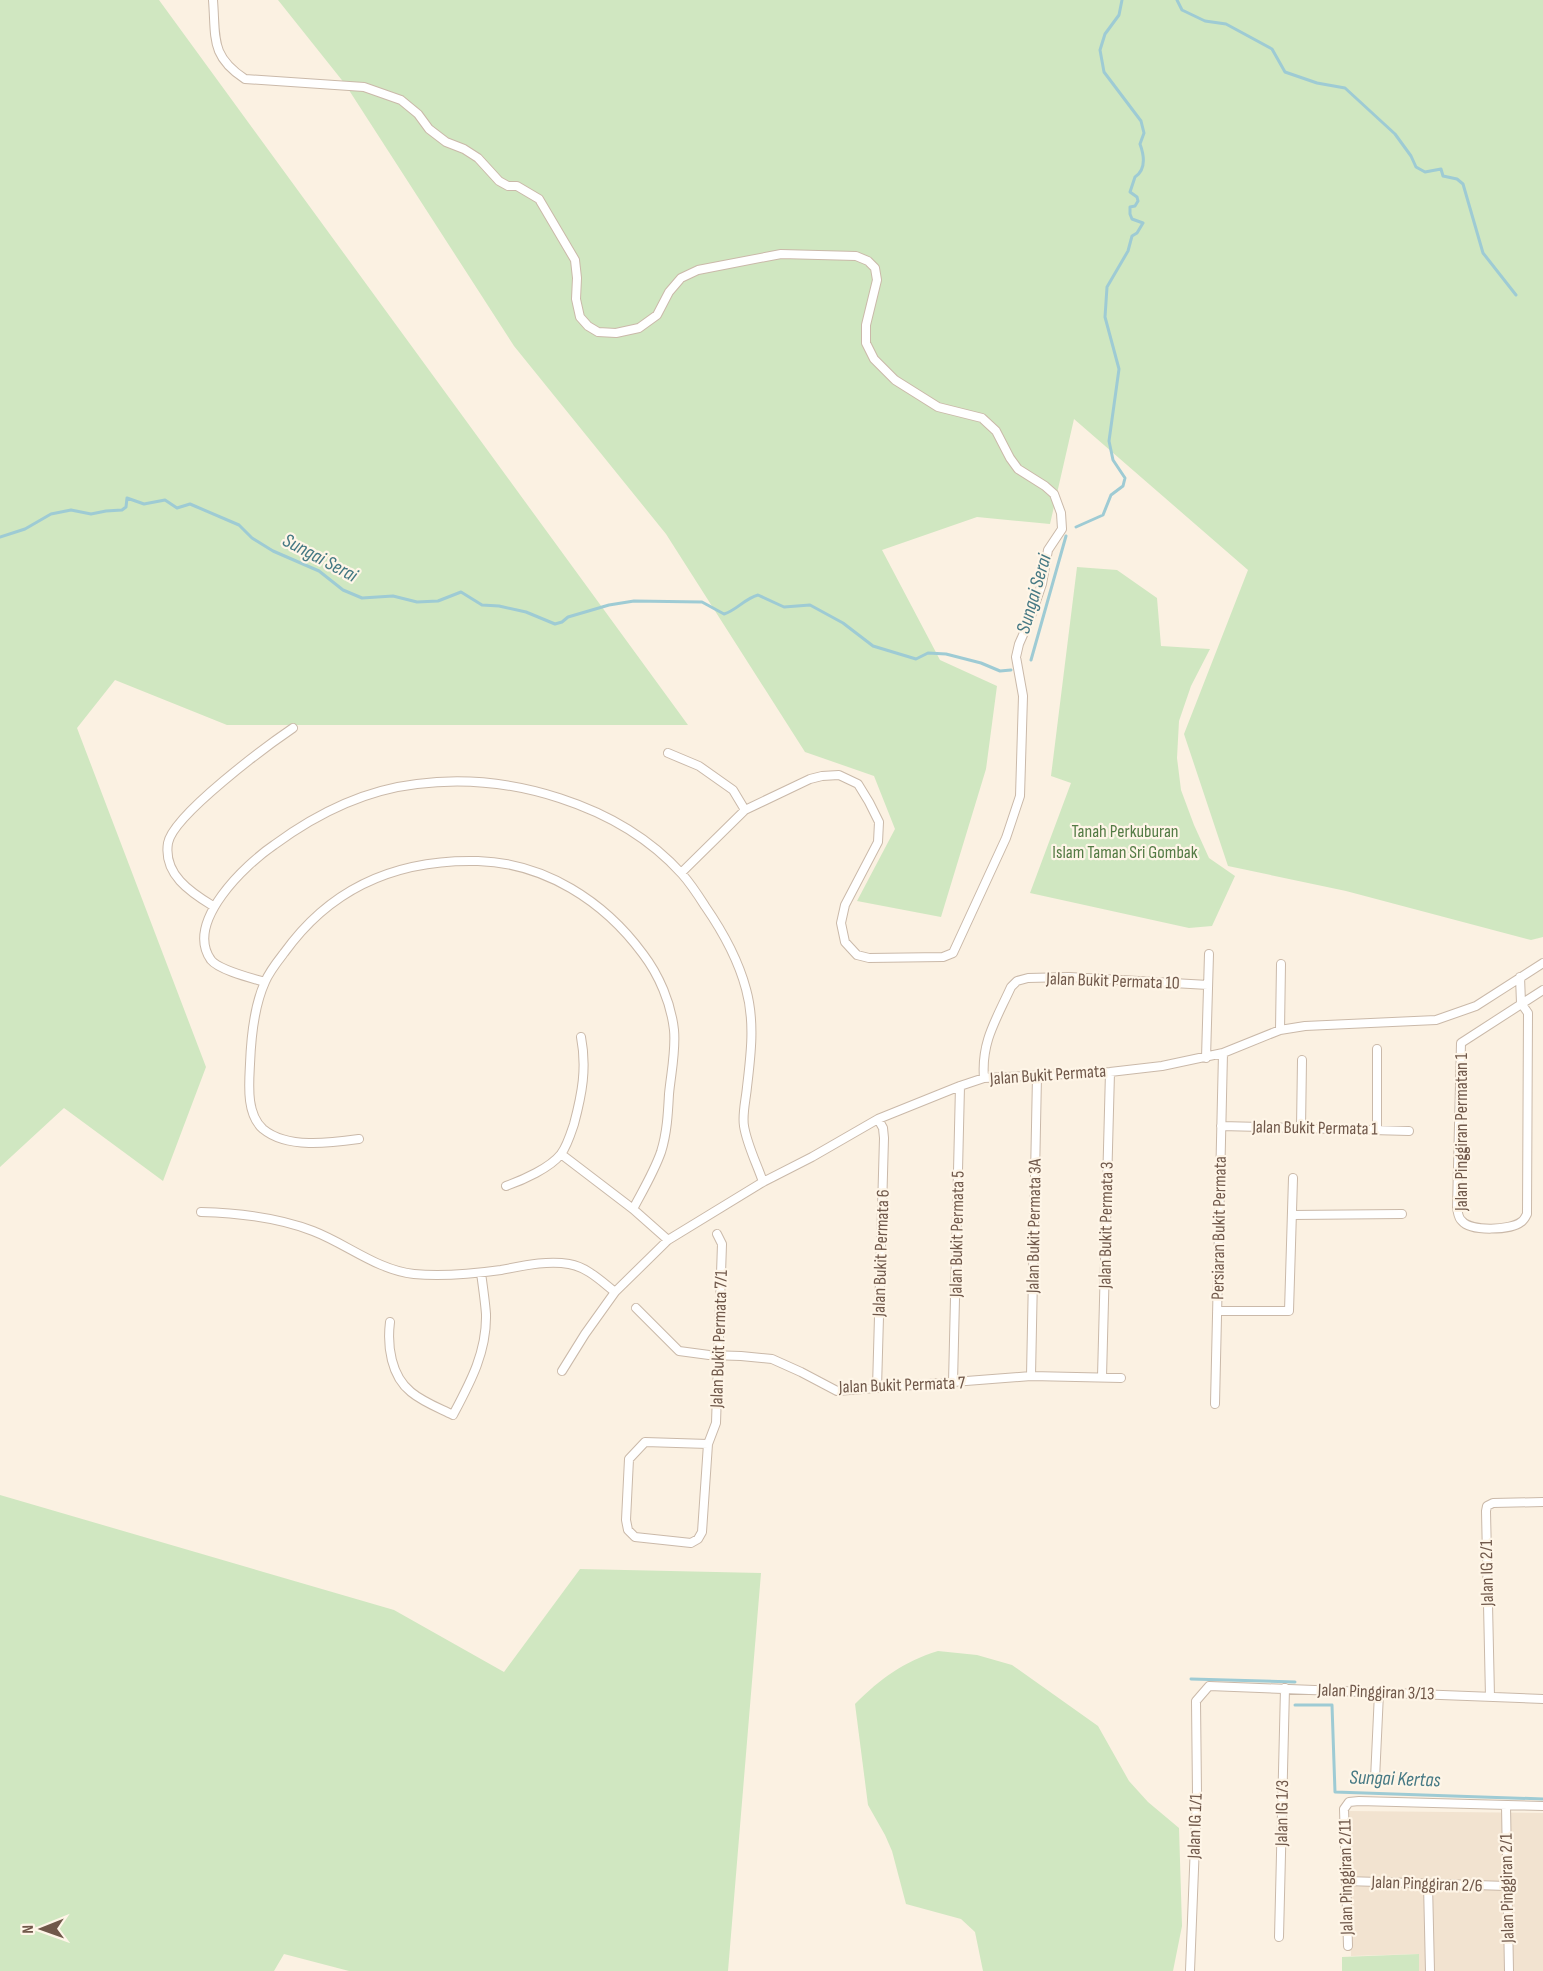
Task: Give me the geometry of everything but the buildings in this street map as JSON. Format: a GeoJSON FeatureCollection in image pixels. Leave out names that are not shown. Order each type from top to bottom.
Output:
{"type":"FeatureCollection","features":[{"type":"Feature","properties":{"kind":"street"},"geometry":{"type":"LineString","coordinates":[[213,0],[219,55],[245,80],[364,87],[401,100],[418,114],[429,129],[446,142],[478,158],[500,181],[508,186],[517,186],[539,199],[574,260],[577,278],[576,299],[580,317],[598,332],[616,333],[639,328],[657,315],[669,292],[681,278],[698,270],[781,254],[841,254],[856,256],[868,261],[875,268],[877,280],[866,325],[866,343],[874,359],[895,380],[938,407],[982,418],[996,430],[1018,469],[1054,494],[1061,513],[1062,529],[1048,550],[1042,584],[1016,657],[1023,696],[1020,796],[1006,837],[953,953],[943,957],[869,958],[857,955],[846,942],[841,923],[845,904],[878,842],[879,822],[858,784],[839,775],[822,776],[745,810],[681,873]]}},
{"type":"Feature","properties":{"kind":"street"},"geometry":{"type":"LineString","coordinates":[[213,906],[192,894],[179,882],[171,867],[168,841],[176,827],[200,802],[275,740],[293,728]]}},
{"type":"Feature","properties":{"kind":"street"},"geometry":{"type":"LineString","coordinates":[[668,753],[699,766],[733,790],[745,810]]}},
{"type":"Feature","properties":{"kind":"street"},"geometry":{"type":"LineString","coordinates":[[265,982],[218,966],[210,959],[205,946],[207,921],[213,906],[247,868],[272,846],[326,813],[344,804],[388,789],[439,782],[472,781],[504,785],[568,800],[629,831],[658,852],[681,873],[723,931],[746,990],[752,1035],[744,1125],[763,1182]]}},
{"type":"Feature","properties":{"kind":"street"},"geometry":{"type":"LineString","coordinates":[[358,1139],[292,1142],[263,1128],[251,1110],[250,1051],[256,1013],[265,982],[296,936],[333,902],[370,880],[408,867],[441,861],[495,862],[519,867],[554,880],[594,902],[626,931],[655,971],[665,996],[674,1031],[665,1133],[654,1171],[633,1209]]}},
{"type":"Feature","properties":{"kind":"street"},"geometry":{"type":"LineString","coordinates":[[1206,1058],[1209,954]]}},
{"type":"Feature","properties":{"kind":"street","name":"Jalan Bukit Permata"},"geometry":{"type":"LineString","coordinates":[[562,1371],[615,1292],[668,1240],[763,1182],[812,1158],[878,1119],[984,1078],[1110,1072],[1162,1066],[1223,1053],[1281,1030],[1305,1026],[1436,1020],[1476,1006],[1543,963]]}},
{"type":"Feature","properties":{"kind":"street"},"geometry":{"type":"LineString","coordinates":[[1281,964],[1281,1030]]}},
{"type":"Feature","properties":{"kind":"street","name":"Jalan Bukit Permata 10"},"geometry":{"type":"LineString","coordinates":[[984,1078],[982,1061],[985,1043],[1011,987],[1017,981],[1029,978],[1069,976],[1208,985]]}},
{"type":"Feature","properties":{"kind":"street"},"geometry":{"type":"LineString","coordinates":[[1520,977],[1521,1003],[1543,990]]}},
{"type":"Feature","properties":{"kind":"street","name":"Jalan Pinggiran Permatan 1"},"geometry":{"type":"LineString","coordinates":[[1521,1003],[1528,1013],[1527,1214],[1522,1222],[1513,1226],[1491,1229],[1469,1227],[1462,1222],[1457,1208],[1461,1043],[1521,1003]]}},
{"type":"Feature","properties":{"kind":"street"},"geometry":{"type":"LineString","coordinates":[[506,1186],[530,1177],[561,1154],[571,1131],[582,1094],[585,1058],[581,1037]]}},
{"type":"Feature","properties":{"kind":"street"},"geometry":{"type":"LineString","coordinates":[[1377,1049],[1377,1130]]}},
{"type":"Feature","properties":{"kind":"street","name":"Persiaran Bukit Permata"},"geometry":{"type":"LineString","coordinates":[[1215,1404],[1223,1053]]}},
{"type":"Feature","properties":{"kind":"street"},"geometry":{"type":"LineString","coordinates":[[1301,1128],[1302,1060]]}},
{"type":"Feature","properties":{"kind":"street","name":"Jalan Bukit Permata 3"},"geometry":{"type":"LineString","coordinates":[[1102,1377],[1110,1072]]}},
{"type":"Feature","properties":{"kind":"street","name":"Jalan Bukit Permata 3A"},"geometry":{"type":"LineString","coordinates":[[1031,1376],[1037,1076]]}},
{"type":"Feature","properties":{"kind":"street","name":"Jalan Bukit Permata 5"},"geometry":{"type":"LineString","coordinates":[[953,1383],[960,1086]]}},
{"type":"Feature","properties":{"kind":"street","name":"Jalan Bukit Permata 6"},"geometry":{"type":"LineString","coordinates":[[877,1388],[884,1138],[883,1128],[878,1119]]}},
{"type":"Feature","properties":{"kind":"street","name":"Jalan Bukit Permata 1"},"geometry":{"type":"LineString","coordinates":[[1221,1126],[1409,1131]]}},
{"type":"Feature","properties":{"kind":"street"},"geometry":{"type":"LineString","coordinates":[[561,1154],[633,1209],[668,1240]]}},
{"type":"Feature","properties":{"kind":"street"},"geometry":{"type":"LineString","coordinates":[[1217,1311],[1289,1311],[1293,1178]]}},
{"type":"Feature","properties":{"kind":"street"},"geometry":{"type":"LineString","coordinates":[[201,1212],[232,1213],[290,1224],[314,1232],[382,1265],[411,1274],[481,1273],[549,1263],[570,1264],[592,1273],[615,1292]]}},
{"type":"Feature","properties":{"kind":"street"},"geometry":{"type":"LineString","coordinates":[[1292,1215],[1402,1214]]}},
{"type":"Feature","properties":{"kind":"street","name":"Jalan Bukit Permata 7/1"},"geometry":{"type":"LineString","coordinates":[[708,1444],[645,1442],[629,1459],[626,1520],[628,1530],[635,1537],[691,1543],[698,1539],[702,1532],[708,1444],[716,1423],[722,1244],[717,1234]]}},
{"type":"Feature","properties":{"kind":"street"},"geometry":{"type":"LineString","coordinates":[[390,1322],[388,1348],[397,1374],[409,1391],[453,1415],[474,1376],[484,1343],[486,1315],[481,1273]]}},
{"type":"Feature","properties":{"kind":"street","name":"Jalan Bukit Permata 7"},"geometry":{"type":"LineString","coordinates":[[636,1308],[679,1350],[772,1359],[837,1391],[1031,1376],[1121,1378]]}},
{"type":"Feature","properties":{"kind":"street","name":"Jalan IG 2/1"},"geometry":{"type":"LineString","coordinates":[[1490,1697],[1487,1506],[1493,1503],[1543,1502]]}},
{"type":"Feature","properties":{"kind":"street","name":"Jalan Pinggiran 3/13"},"geometry":{"type":"LineString","coordinates":[[1209,1686],[1543,1699]]}},
{"type":"Feature","properties":{"kind":"street","name":"Jalan IG 1/1"},"geometry":{"type":"LineString","coordinates":[[1190,1971],[1197,1793],[1196,1701],[1209,1686]]}},
{"type":"Feature","properties":{"kind":"street","name":"Jalan IG 1/3"},"geometry":{"type":"LineString","coordinates":[[1279,1937],[1285,1689]]}},
{"type":"Feature","properties":{"kind":"street"},"geometry":{"type":"LineString","coordinates":[[1375,1779],[1379,1693]]}},
{"type":"Feature","properties":{"kind":"street","name":"Jalan Pinggiran 2/11"},"geometry":{"type":"LineString","coordinates":[[1348,1946],[1344,1809],[1349,1802],[1359,1800],[1506,1806]]}},
{"type":"Feature","properties":{"kind":"street"},"geometry":{"type":"LineString","coordinates":[[1506,1806],[1543,1806]]}},
{"type":"Feature","properties":{"kind":"street","name":"Jalan Pinggiran 2/1"},"geometry":{"type":"LineString","coordinates":[[1506,1806],[1509,1971]]}},
{"type":"Feature","properties":{"kind":"street","name":"Jalan Pinggiran 2/6"},"geometry":{"type":"LineString","coordinates":[[1346,1881],[1507,1886]]}},
{"type":"Feature","properties":{"kind":"street"},"geometry":{"type":"LineString","coordinates":[[1428,1884],[1430,1971]]}},
{"type":"Feature","properties":{"kind":"shaded area"},"geometry":{"type":"Polygon","coordinates":[[[1348,1811],[1543,1813],[1543,1971],[1419,1971],[1418,1954],[1351,1956],[1348,1811]]]}},
{"type":"Feature","properties":{"kind":"green space"},"geometry":{"type":"Polygon","coordinates":[[[0,0],[159,0],[688,725],[227,725],[115,680],[77,728],[206,1067],[163,1181],[64,1108],[0,1167],[0,0]]]}},
{"type":"Feature","properties":{"kind":"green space"},"geometry":{"type":"Polygon","coordinates":[[[278,0],[1543,0],[1543,937],[1531,940],[1346,891],[1228,866],[1184,734],[1248,570],[1074,419],[1050,524],[977,517],[882,550],[940,660],[997,686],[986,769],[941,917],[857,901],[895,829],[874,776],[805,752],[666,534],[514,346],[345,84],[278,0]]]}},
{"type":"Feature","properties":{"kind":"green space","name":"Tanah Perkuburan Islam Taman Sri Gombak"},"geometry":{"type":"Polygon","coordinates":[[[1077,567],[1117,570],[1157,598],[1161,646],[1210,649],[1191,686],[1179,721],[1177,758],[1181,790],[1209,858],[1235,876],[1212,926],[1189,928],[1030,893],[1071,783],[1051,776],[1077,567]]]}},
{"type":"Feature","properties":{"kind":"green space"},"geometry":{"type":"Polygon","coordinates":[[[0,1495],[394,1610],[504,1672],[580,1569],[761,1573],[728,1971],[349,1971],[284,1954],[274,1971],[0,1971],[0,1495]]]}},
{"type":"Feature","properties":{"kind":"green space"},"geometry":{"type":"Polygon","coordinates":[[[938,1651],[977,1655],[1012,1665],[1098,1726],[1129,1781],[1148,1802],[1179,1828],[1182,1926],[1173,1971],[983,1971],[975,1932],[961,1919],[906,1904],[892,1851],[868,1805],[855,1704],[893,1672],[914,1660],[938,1651]]]}},
{"type":"Feature","properties":{"kind":"green space"},"geometry":{"type":"Polygon","coordinates":[[[1419,1954],[1419,1971],[1342,1971],[1342,1957],[1419,1954]]]}},
{"type":"Feature","properties":{"kind":"waterway","name":"Sungai Serai"},"geometry":{"type":"LineString","coordinates":[[1076,527],[1103,515],[1111,495],[1123,486],[1125,478],[1113,460],[1109,441],[1119,369],[1105,317],[1107,287],[1128,251],[1132,236],[1137,233],[1143,223],[1132,219],[1130,207],[1135,206],[1138,201],[1137,197],[1130,192],[1135,177],[1143,166],[1140,144],[1144,133],[1141,121],[1104,72],[1100,50],[1105,34],[1119,15],[1122,0]]}},
{"type":"Feature","properties":{"kind":"waterway"},"geometry":{"type":"LineString","coordinates":[[1177,0],[1182,10],[1205,21],[1226,24],[1272,49],[1285,72],[1317,83],[1345,88],[1395,134],[1416,167],[1425,172],[1441,169],[1443,176],[1457,179],[1463,184],[1483,253],[1516,295]]}},
{"type":"Feature","properties":{"kind":"waterway","name":"Sungai Serai"},"geometry":{"type":"LineString","coordinates":[[0,537],[25,529],[51,514],[71,510],[91,514],[122,510],[126,507],[127,498],[144,504],[165,500],[177,508],[190,504],[239,525],[252,538],[273,551],[319,571],[343,590],[362,598],[393,596],[417,602],[438,601],[461,592],[482,605],[526,612],[555,624],[568,617],[609,605],[634,601],[702,602],[724,614],[758,595],[784,607],[810,605],[843,623],[873,646],[916,659],[928,653],[946,654],[981,663],[1000,671],[1011,670]]}},
{"type":"Feature","properties":{"kind":"waterway","name":"Sungai Serai"},"geometry":{"type":"LineString","coordinates":[[1031,660],[1066,536]]}},
{"type":"Feature","properties":{"kind":"waterway","name":"Sungai Kertas"},"geometry":{"type":"LineString","coordinates":[[1191,1679],[1295,1682]]}},
{"type":"Feature","properties":{"kind":"waterway","name":"Sungai Kertas"},"geometry":{"type":"LineString","coordinates":[[1295,1705],[1332,1705],[1335,1792],[1543,1799]]}}]}
